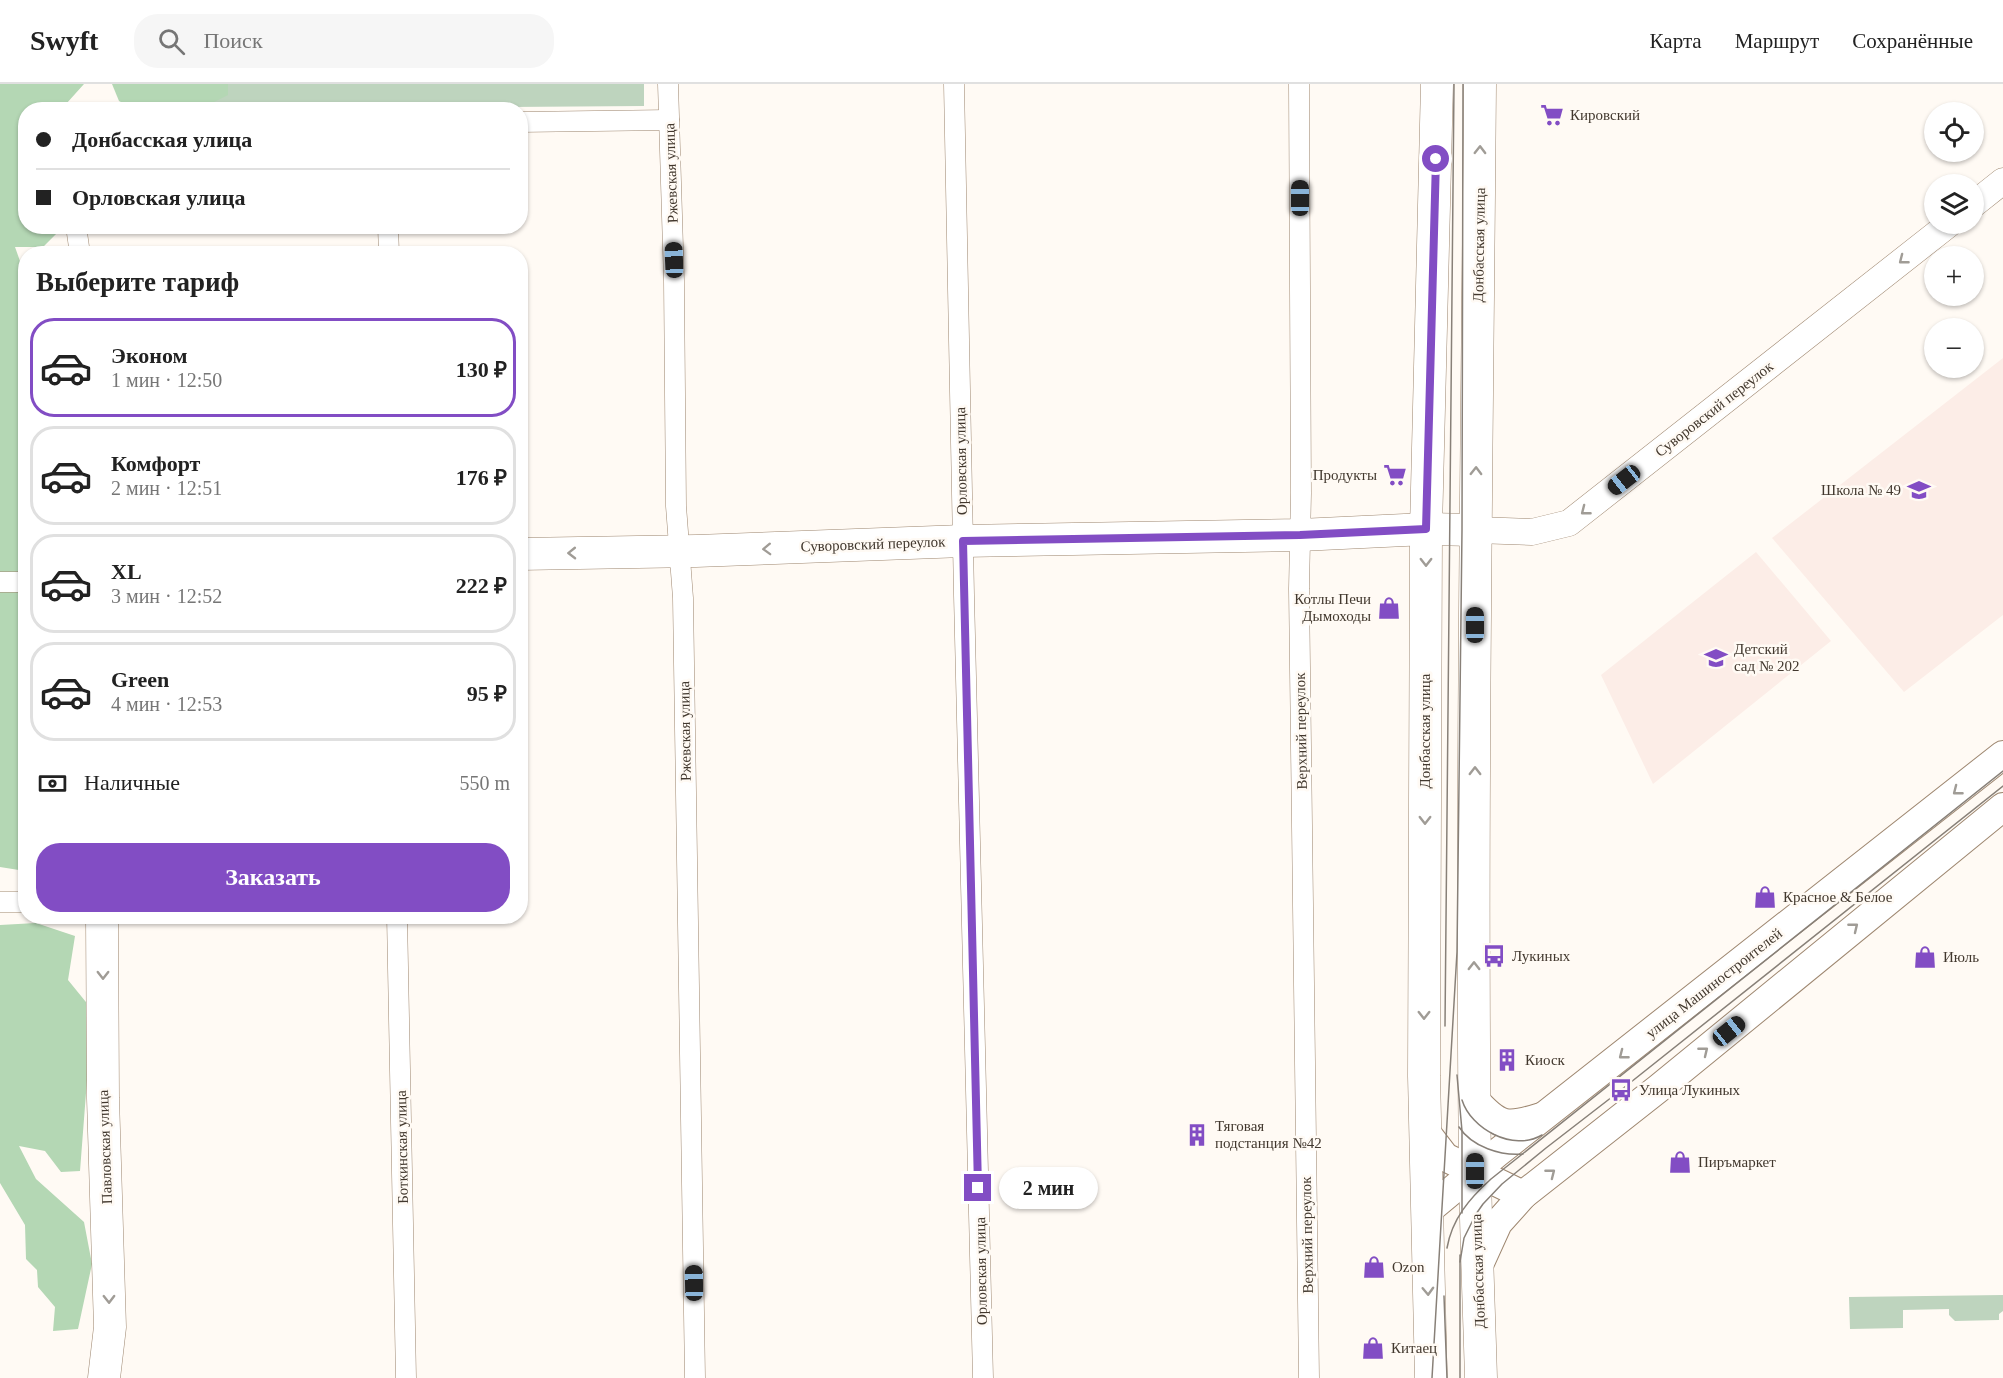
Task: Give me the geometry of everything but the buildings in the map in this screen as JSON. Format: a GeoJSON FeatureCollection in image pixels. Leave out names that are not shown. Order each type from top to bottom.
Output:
{"type":"FeatureCollection","features":[{"type":"Feature","properties":{"kind":"main road","name":"Донбасская улица"},"geometry":{"type":"LineString","coordinates":[[1431,1378],[1424,1064],[1426,529],[1437,84]]}},
{"type":"Feature","properties":{"kind":"main road","name":"Донбасская улица"},"geometry":{"type":"LineString","coordinates":[[1480,84],[1476,530],[1475,1171],[1481,1378]]}},
{"type":"Feature","properties":{"kind":"main road","name":"Суворовский переулок"},"geometry":{"type":"LineString","coordinates":[[528,554],[681,552],[963,541],[1300,535],[1426,529],[1476,530]]}},
{"type":"Feature","properties":{"kind":"main road","name":"улица Машиностроителей"},"geometry":{"type":"LineString","coordinates":[[1426,1212],[2003,754]]}},
{"type":"Feature","properties":{"kind":"main road"},"geometry":{"type":"LineString","coordinates":[[1478,1267],[1498,1223],[1523,1194],[1659,1088],[2003,807]]}},
{"type":"Feature","properties":{"kind":"main road","name":"Павловская улица"},"geometry":{"type":"LineString","coordinates":[[102,924],[103,1098],[110,1328],[104,1378]]}},
{"type":"Feature","properties":{"kind":"main road"},"geometry":{"type":"LineString","coordinates":[[1475,1100],[1488,1115],[1500,1123],[1520,1124],[1546,1116]]}},
{"type":"Feature","properties":{"kind":"main road"},"geometry":{"type":"LineString","coordinates":[[1425,1131],[1445,1157],[1523,1194]]}},
{"type":"Feature","properties":{"kind":"street","name":"Ржевская улица"},"geometry":{"type":"LineString","coordinates":[[668,84],[674,281],[676,506],[681,552],[695,1378]]}},
{"type":"Feature","properties":{"kind":"street","name":"Орловская улица"},"geometry":{"type":"LineString","coordinates":[[954,84],[983,1378]]}},
{"type":"Feature","properties":{"kind":"street","name":"Верхний переулок"},"geometry":{"type":"LineString","coordinates":[[1299,84],[1299,589],[1309,1378]]}},
{"type":"Feature","properties":{"kind":"street"},"geometry":{"type":"LineString","coordinates":[[528,122],[669,120]]}},
{"type":"Feature","properties":{"kind":"street"},"geometry":{"type":"LineString","coordinates":[[1984,196],[2003,181]]}},
{"type":"Feature","properties":{"kind":"street","name":"Суворовский переулок"},"geometry":{"type":"LineString","coordinates":[[1476,530],[1532,532],[1569,523],[1936,234]]}},
{"type":"Feature","properties":{"kind":"street"},"geometry":{"type":"LineString","coordinates":[[0,582],[18,582]]}},
{"type":"Feature","properties":{"kind":"street"},"geometry":{"type":"LineString","coordinates":[[0,902],[18,902]]}},
{"type":"Feature","properties":{"kind":"street","name":"Боткинская улица"},"geometry":{"type":"LineString","coordinates":[[397,924],[406,1378]]}},
{"type":"Feature","properties":{"kind":"shaded area","name":"Школа № 49"},"geometry":{"type":"Polygon","coordinates":[[[2003,358],[2003,615],[1904,692],[1772,538],[1977,378],[1984,378],[1984,373],[2003,358]]]}},
{"type":"Feature","properties":{"kind":"shaded area","name":"Детский сад № 202"},"geometry":{"type":"Polygon","coordinates":[[[1756,552],[1831,641],[1653,784],[1601,675],[1756,552]]]}},
{"type":"Feature","properties":{"kind":"green space"},"geometry":{"type":"Polygon","coordinates":[[[0,84],[84,84],[68,102],[18,102],[18,234],[56,234],[44,246],[15,247],[18,255],[18,870],[0,867],[0,84]]]}},
{"type":"Feature","properties":{"kind":"green space"},"geometry":{"type":"Polygon","coordinates":[[[112,84],[228,84],[228,95],[214,102],[119,101],[112,84]]]}},
{"type":"Feature","properties":{"kind":"green space"},"geometry":{"type":"Polygon","coordinates":[[[138,84],[644,84],[644,106],[528,107],[528,102],[138,102],[138,84]]]}},
{"type":"Feature","properties":{"kind":"green space"},"geometry":{"type":"Polygon","coordinates":[[[39,924],[75,936],[68,980],[90,1007],[80,1171],[61,1172],[45,1151],[19,1146],[36,1179],[84,1222],[92,1264],[78,1329],[53,1331],[55,1307],[38,1287],[37,1270],[26,1259],[25,1225],[0,1183],[0,925],[39,924]]]}},
{"type":"Feature","properties":{"kind":"green space"},"geometry":{"type":"Polygon","coordinates":[[[2003,1295],[2003,1311],[1999,1314],[1999,1320],[1955,1321],[1949,1315],[1949,1309],[1903,1310],[1903,1328],[1850,1329],[1849,1297],[2003,1295]]]}},
{"type":"Feature","properties":{"kind":"tram line"},"geometry":{"type":"LineString","coordinates":[[1445,1026],[1454,84]]}},
{"type":"Feature","properties":{"kind":"tram line"},"geometry":{"type":"LineString","coordinates":[[1432,1378],[1457,952],[1462,530],[1463,84]]}},
{"type":"Feature","properties":{"kind":"tram line"},"geometry":{"type":"LineString","coordinates":[[1447,1248],[1457,1219],[1491,1179],[2003,771]]}},
{"type":"Feature","properties":{"kind":"tram line"},"geometry":{"type":"LineString","coordinates":[[1460,1262],[1464,1238],[1476,1214],[1502,1184],[2003,786]]}},
{"type":"Feature","properties":{"kind":"tram line"},"geometry":{"type":"LineString","coordinates":[[1457,1075],[1462,1131],[1462,1213]]}},
{"type":"Feature","properties":{"kind":"tram line"},"geometry":{"type":"LineString","coordinates":[[1462,1100],[1474,1120],[1494,1135],[1519,1141],[1531,1140],[1542,1135]]}},
{"type":"Feature","properties":{"kind":"tram line"},"geometry":{"type":"LineString","coordinates":[[1459,1127],[1471,1140],[1488,1149],[1523,1154]]}},
{"type":"Feature","properties":{"kind":"tram line"},"geometry":{"type":"LineString","coordinates":[[1460,1255],[1460,1378]]}},
{"type":"Feature","properties":{"kind":"tram line"},"geometry":{"type":"LineString","coordinates":[[1444,1296],[1447,1378]]}},
{"type":"Feature","properties":{"kind":"place","name":"Кировский"},"geometry":{"type":"Point","coordinates":[1552,115]}},
{"type":"Feature","properties":{"kind":"place","name":"Продукты"},"geometry":{"type":"Point","coordinates":[1395,475]}},
{"type":"Feature","properties":{"kind":"place","name":"Школа № 49"},"geometry":{"type":"Point","coordinates":[1919,490]}},
{"type":"Feature","properties":{"kind":"place","name":"Котлы Печи Дымоходы"},"geometry":{"type":"Point","coordinates":[1389,608]}},
{"type":"Feature","properties":{"kind":"place","name":"Детский сад № 202"},"geometry":{"type":"Point","coordinates":[1716,658]}},
{"type":"Feature","properties":{"kind":"place","name":"Красное & Белое"},"geometry":{"type":"Point","coordinates":[1765,897]}},
{"type":"Feature","properties":{"kind":"place","name":"Лукиных"},"geometry":{"type":"Point","coordinates":[1494,956]}},
{"type":"Feature","properties":{"kind":"place","name":"Июль"},"geometry":{"type":"Point","coordinates":[1925,957]}},
{"type":"Feature","properties":{"kind":"place","name":"Киоск"},"geometry":{"type":"Point","coordinates":[1507,1060]}},
{"type":"Feature","properties":{"kind":"place","name":"Улица Лукиных"},"geometry":{"type":"Point","coordinates":[1621,1090]}},
{"type":"Feature","properties":{"kind":"place","name":"Тяговая подстанция №42"},"geometry":{"type":"Point","coordinates":[1197,1135]}},
{"type":"Feature","properties":{"kind":"place","name":"Пиръмаркет"},"geometry":{"type":"Point","coordinates":[1680,1162]}},
{"type":"Feature","properties":{"kind":"place","name":"Ozon"},"geometry":{"type":"Point","coordinates":[1374,1267]}},
{"type":"Feature","properties":{"kind":"place","name":"Китаец"},"geometry":{"type":"Point","coordinates":[1373,1348]}},
{"type":"Feature","properties":{"kind":"route"},"geometry":{"type":"LineString","coordinates":[[978,1188],[963,541],[1300,535],[1426,529],[1436,159]]}}]}
